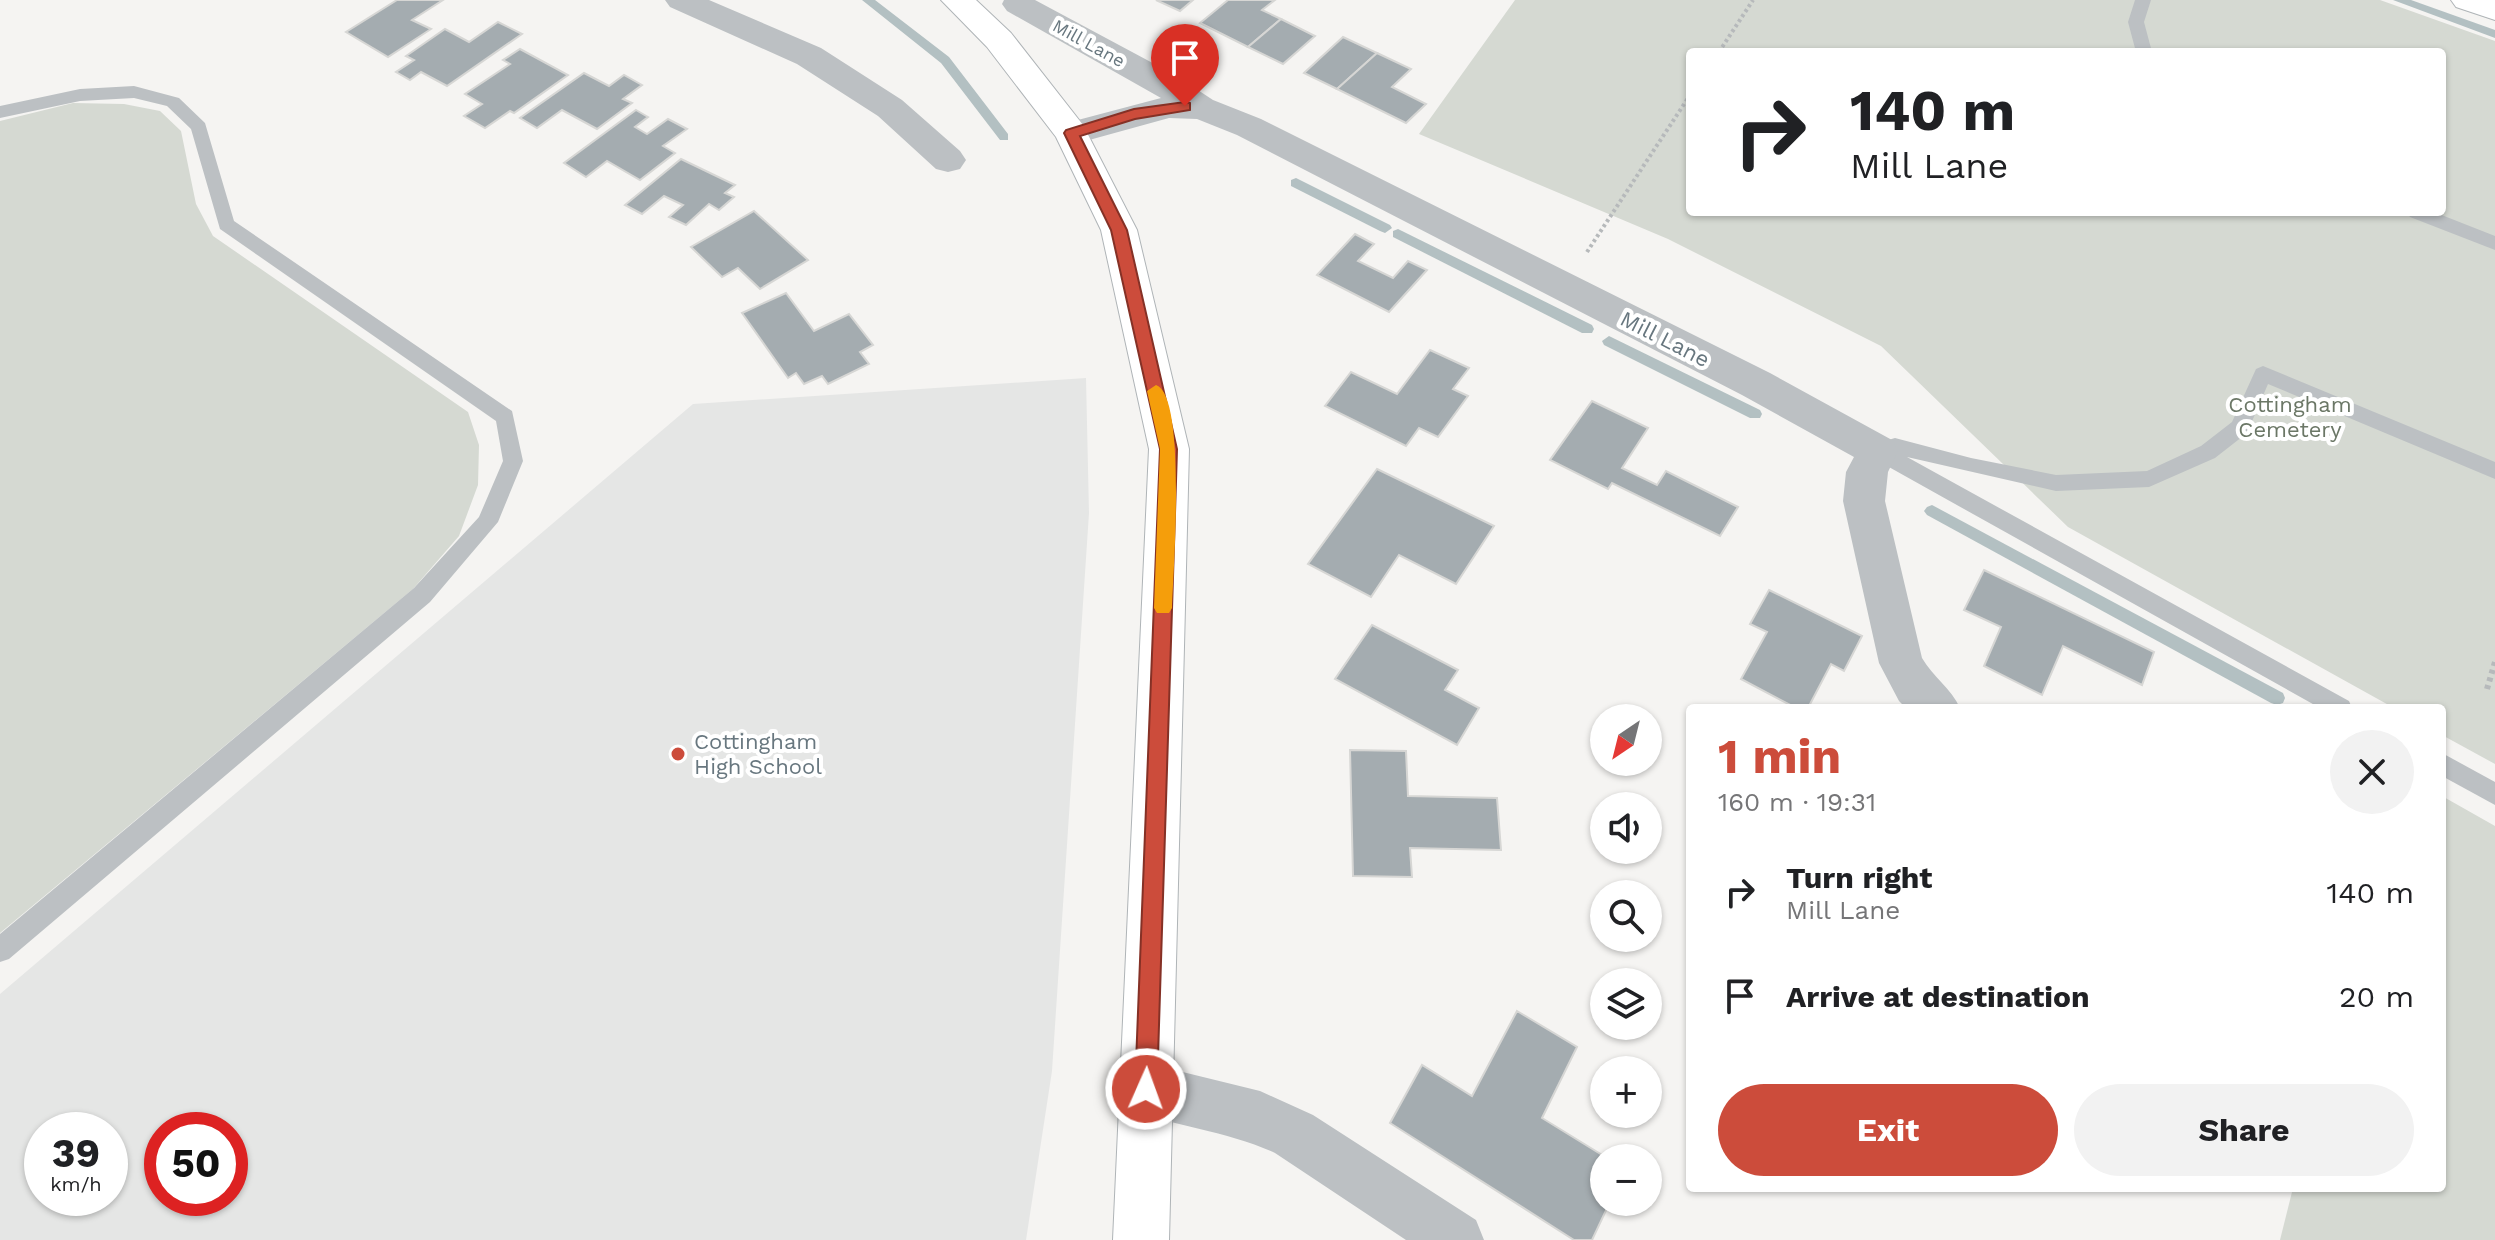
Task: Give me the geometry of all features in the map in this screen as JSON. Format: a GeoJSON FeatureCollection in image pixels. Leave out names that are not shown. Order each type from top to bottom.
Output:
{"type":"FeatureCollection","features":[{"type":"Feature","properties":{"kind":"main road"},"geometry":{"type":"LineString","coordinates":[[957,0],[999,40],[1071,133],[1119,230],[1169,449],[1141,1240]]}},
{"type":"Feature","properties":{"kind":"main road"},"geometry":{"type":"LineString","coordinates":[[2467,0],[2495,10]]}},
{"type":"Feature","properties":{"kind":"street"},"geometry":{"type":"LineString","coordinates":[[681,0],[809,56],[890,108],[948,160]]}},
{"type":"Feature","properties":{"kind":"street","name":"Mill Lane"},"geometry":{"type":"LineString","coordinates":[[1018,4],[1163,83],[1201,108],[1249,127],[1878,451]]}},
{"type":"Feature","properties":{"kind":"street","name":"Mill Lane"},"geometry":{"type":"LineString","coordinates":[[1071,133],[1169,107],[1201,108]]}},
{"type":"Feature","properties":{"kind":"street"},"geometry":{"type":"LineString","coordinates":[[1878,451],[1867,472],[1864,501],[1901,663],[1915,687],[1933,704]]}},
{"type":"Feature","properties":{"kind":"street"},"geometry":{"type":"LineString","coordinates":[[1146,1089],[1260,1118],[1294,1134],[1456,1240]]}},
{"type":"Feature","properties":{"kind":"lane"},"geometry":{"type":"LineString","coordinates":[[2143,0],[2136,22],[2143,48]]}},
{"type":"Feature","properties":{"kind":"lane"},"geometry":{"type":"LineString","coordinates":[[0,112],[80,95],[134,92],[173,102],[199,127],[226,224],[505,417],[513,461],[487,522],[422,595],[0,950]]}},
{"type":"Feature","properties":{"kind":"lane"},"geometry":{"type":"LineString","coordinates":[[2426,216],[2495,243]]}},
{"type":"Feature","properties":{"kind":"lane"},"geometry":{"type":"LineString","coordinates":[[1878,451],[1895,446],[1971,466],[2056,483],[2149,479],[2208,452],[2240,427],[2263,374],[2495,471]]}},
{"type":"Feature","properties":{"kind":"lane"},"geometry":{"type":"LineString","coordinates":[[1878,451],[2334,704]]}},
{"type":"Feature","properties":{"kind":"lane"},"geometry":{"type":"LineString","coordinates":[[2446,766],[2495,794]]}},
{"type":"Feature","properties":{"kind":"path"},"geometry":{"type":"LineString","coordinates":[[1722,48],[1753,0]]}},
{"type":"Feature","properties":{"kind":"path"},"geometry":{"type":"LineString","coordinates":[[1564,287],[1686,101]]}},
{"type":"Feature","properties":{"kind":"path"},"geometry":{"type":"LineString","coordinates":[[2487,689],[2495,662]]}},
{"type":"Feature","properties":{"kind":"shaded area","name":"Cottingham High School"},"geometry":{"type":"Polygon","coordinates":[[[1086,378],[1089,513],[1052,1071],[1026,1240],[0,1240],[0,994],[693,404],[1086,378]]]}},
{"type":"Feature","properties":{"kind":"green space","name":"Cottingham Cemetery"},"geometry":{"type":"Polygon","coordinates":[[[1515,0],[2380,0],[2495,41],[2495,764],[2446,737],[2446,704],[2387,704],[2068,527],[1881,346],[1668,239],[1419,134],[1515,0]]]}},
{"type":"Feature","properties":{"kind":"green space"},"geometry":{"type":"Polygon","coordinates":[[[73,103],[124,104],[160,111],[181,131],[196,204],[213,236],[468,412],[479,445],[478,485],[459,536],[413,589],[0,933],[0,121],[73,103]]]}},
{"type":"Feature","properties":{"kind":"green space"},"geometry":{"type":"Polygon","coordinates":[[[2446,798],[2495,826],[2495,1240],[2280,1240],[2292,1192],[2446,1192],[2446,798]]]}},
{"type":"Feature","properties":{"kind":"building"},"geometry":{"type":"Polygon","coordinates":[[[397,0],[443,0],[412,20],[431,29],[388,57],[346,32],[397,0]]]}},
{"type":"Feature","properties":{"kind":"building"},"geometry":{"type":"Polygon","coordinates":[[[1156,0],[1193,0],[1180,11],[1156,0]]]}},
{"type":"Feature","properties":{"kind":"building"},"geometry":{"type":"Polygon","coordinates":[[[1228,0],[1275,0],[1262,10],[1281,19],[1248,47],[1200,23],[1228,0]]]}},
{"type":"Feature","properties":{"kind":"building"},"geometry":{"type":"Polygon","coordinates":[[[1281,19],[1315,36],[1283,64],[1248,47],[1281,19]]]}},
{"type":"Feature","properties":{"kind":"building"},"geometry":{"type":"Polygon","coordinates":[[[498,22],[522,34],[447,86],[421,72],[410,80],[396,72],[414,60],[406,56],[445,29],[469,42],[498,22]]]}},
{"type":"Feature","properties":{"kind":"building"},"geometry":{"type":"Polygon","coordinates":[[[1343,37],[1377,53],[1337,89],[1304,73],[1343,37]]]}},
{"type":"Feature","properties":{"kind":"building"},"geometry":{"type":"Polygon","coordinates":[[[520,49],[568,75],[514,113],[510,111],[485,128],[464,116],[482,104],[465,94],[510,64],[503,60],[520,49]]]}},
{"type":"Feature","properties":{"kind":"building"},"geometry":{"type":"Polygon","coordinates":[[[1377,53],[1411,69],[1392,87],[1426,104],[1406,123],[1337,89],[1377,53]]]}},
{"type":"Feature","properties":{"kind":"building"},"geometry":{"type":"Polygon","coordinates":[[[584,73],[609,86],[624,75],[642,85],[623,99],[632,103],[597,129],[562,110],[537,128],[520,118],[584,73]]]}},
{"type":"Feature","properties":{"kind":"building"},"geometry":{"type":"Polygon","coordinates":[[[636,110],[648,117],[635,127],[647,134],[668,119],[687,129],[663,146],[675,153],[640,180],[607,161],[586,177],[564,163],[636,110]]]}},
{"type":"Feature","properties":{"kind":"building"},"geometry":{"type":"Polygon","coordinates":[[[681,159],[735,185],[725,193],[734,197],[719,210],[709,204],[686,225],[669,217],[683,205],[664,196],[642,214],[625,205],[681,159]]]}},
{"type":"Feature","properties":{"kind":"building"},"geometry":{"type":"Polygon","coordinates":[[[754,211],[808,260],[760,289],[738,268],[722,277],[691,247],[754,211]]]}},
{"type":"Feature","properties":{"kind":"building"},"geometry":{"type":"Polygon","coordinates":[[[1355,234],[1374,244],[1358,261],[1393,278],[1408,261],[1427,270],[1389,312],[1317,275],[1355,234]]]}},
{"type":"Feature","properties":{"kind":"building"},"geometry":{"type":"Polygon","coordinates":[[[786,293],[814,331],[849,314],[873,345],[860,352],[869,364],[828,384],[822,376],[804,384],[796,373],[788,378],[742,313],[786,293]]]}},
{"type":"Feature","properties":{"kind":"building"},"geometry":{"type":"Polygon","coordinates":[[[1430,350],[1469,368],[1453,389],[1468,396],[1438,437],[1419,428],[1406,446],[1325,406],[1351,372],[1397,394],[1430,350]]]}},
{"type":"Feature","properties":{"kind":"building"},"geometry":{"type":"Polygon","coordinates":[[[1592,401],[1648,428],[1622,468],[1657,485],[1666,471],[1738,507],[1720,536],[1612,483],[1608,489],[1550,460],[1592,401]]]}},
{"type":"Feature","properties":{"kind":"building"},"geometry":{"type":"Polygon","coordinates":[[[1377,469],[1494,526],[1456,584],[1399,555],[1371,597],[1308,564],[1377,469]]]}},
{"type":"Feature","properties":{"kind":"building"},"geometry":{"type":"Polygon","coordinates":[[[1984,570],[2154,652],[2142,685],[2063,646],[2042,695],[1984,666],[2001,627],[1964,610],[1984,570]]]}},
{"type":"Feature","properties":{"kind":"building"},"geometry":{"type":"Polygon","coordinates":[[[1769,590],[1862,636],[1844,671],[1831,664],[1810,704],[1788,704],[1741,679],[1767,632],[1750,624],[1769,590]]]}},
{"type":"Feature","properties":{"kind":"building"},"geometry":{"type":"Polygon","coordinates":[[[1372,625],[1458,670],[1445,690],[1479,708],[1457,745],[1335,679],[1372,625]]]}},
{"type":"Feature","properties":{"kind":"building"},"geometry":{"type":"Polygon","coordinates":[[[1350,750],[1406,751],[1408,796],[1497,798],[1501,850],[1410,848],[1412,877],[1353,876],[1350,750]]]}},
{"type":"Feature","properties":{"kind":"building"},"geometry":{"type":"Polygon","coordinates":[[[1517,1011],[1577,1047],[1542,1118],[1590,1148],[1590,1216],[1603,1216],[1592,1240],[1574,1240],[1390,1123],[1422,1065],[1472,1096],[1517,1011]]]}},
{"type":"Feature","properties":{"kind":"waterway"},"geometry":{"type":"LineString","coordinates":[[868,0],[945,60],[1004,137]]}},
{"type":"Feature","properties":{"kind":"waterway"},"geometry":{"type":"LineString","coordinates":[[2399,0],[2495,34]]}},
{"type":"Feature","properties":{"kind":"waterway"},"geometry":{"type":"LineString","coordinates":[[1296,183],[1385,228]]}},
{"type":"Feature","properties":{"kind":"waterway"},"geometry":{"type":"LineString","coordinates":[[1398,234],[1587,329]]}},
{"type":"Feature","properties":{"kind":"waterway"},"geometry":{"type":"LineString","coordinates":[[1609,341],[1755,414]]}},
{"type":"Feature","properties":{"kind":"waterway"},"geometry":{"type":"LineString","coordinates":[[1932,511],[2277,698]]}},
{"type":"Feature","properties":{"kind":"slow traffic"},"geometry":{"type":"LineString","coordinates":[[1156,391],[1169,449],[1163,608]]}},
{"type":"Feature","properties":{"kind":"place","name":"Cottingham High School"},"geometry":{"type":"Point","coordinates":[678,754]}},
{"type":"Feature","properties":{"kind":"route"},"geometry":{"type":"LineString","coordinates":[[1146,1089],[1169,449],[1119,230],[1071,133],[1134,114],[1185,106]]}}]}
